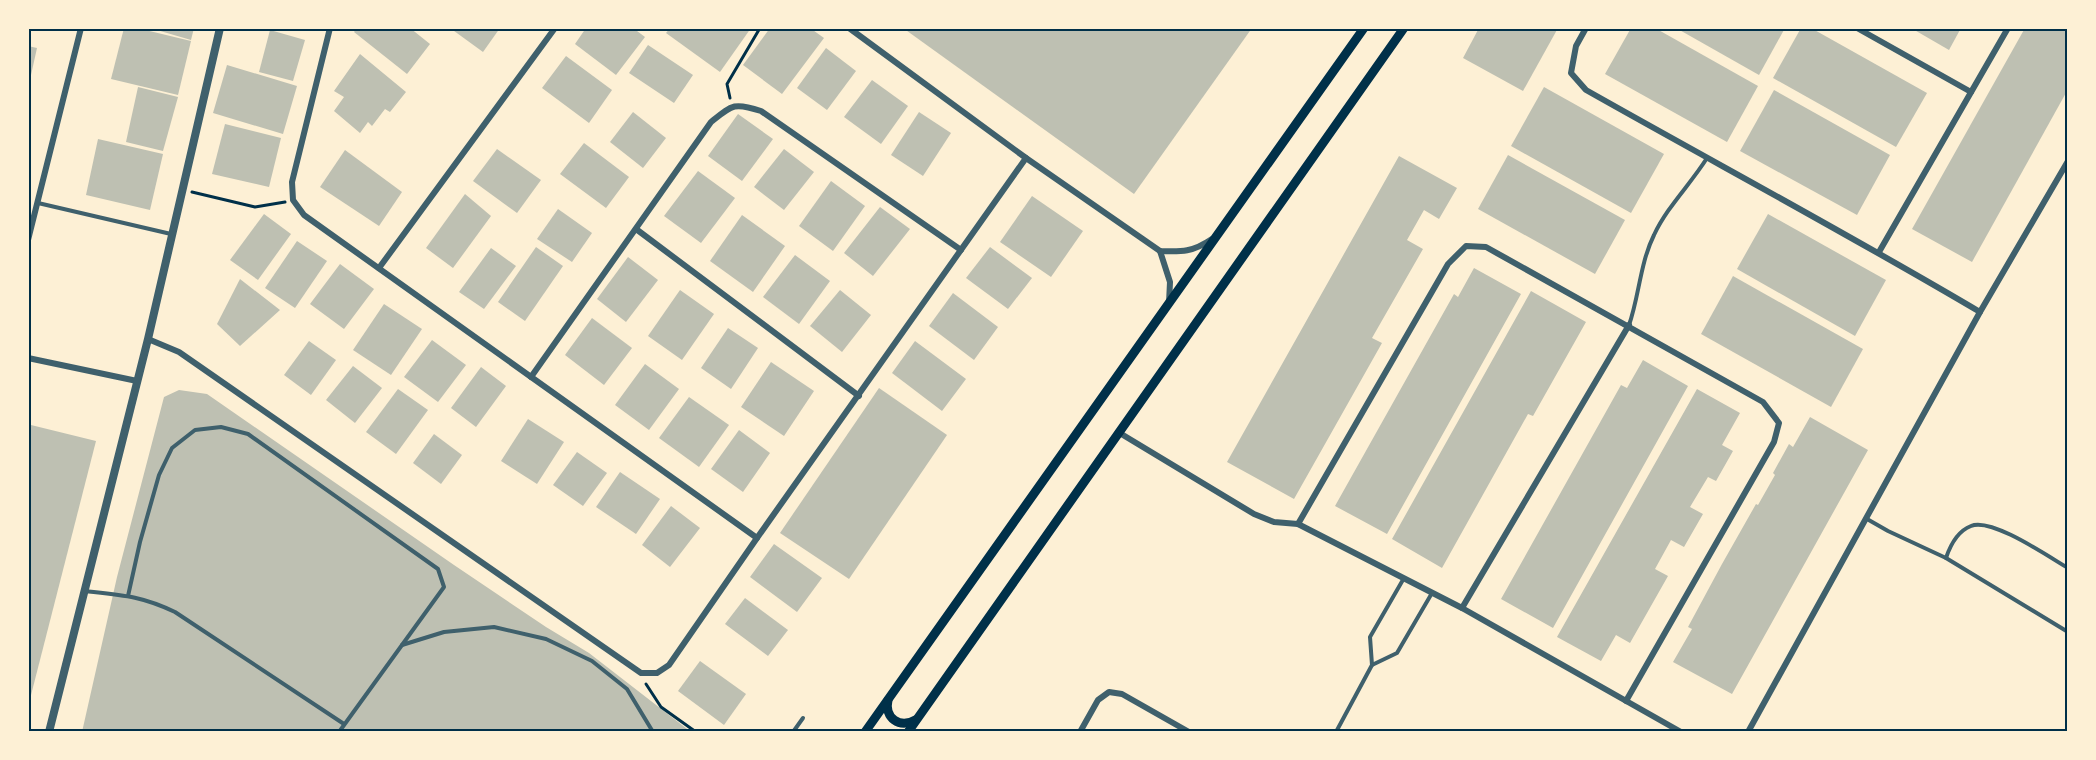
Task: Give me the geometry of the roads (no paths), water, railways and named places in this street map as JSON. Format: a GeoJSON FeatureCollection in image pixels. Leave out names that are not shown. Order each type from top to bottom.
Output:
{"type":"FeatureCollection","features":[{"type":"Feature","properties":{"kind":"main road"},"geometry":{"type":"LineString","coordinates":[[865,732],[1364,28]]}},
{"type":"Feature","properties":{"kind":"main road"},"geometry":{"type":"LineString","coordinates":[[908,732],[1117,432],[1404,28]]}},
{"type":"Feature","properties":{"kind":"main road"},"geometry":{"type":"LineString","coordinates":[[888,700],[887,711],[893,720],[908,723],[917,718]]}},
{"type":"Feature","properties":{"kind":"street"},"geometry":{"type":"LineString","coordinates":[[28,240],[81,28]]}},
{"type":"Feature","properties":{"kind":"street"},"geometry":{"type":"LineString","coordinates":[[49,732],[148,339],[220,28]]}},
{"type":"Feature","properties":{"kind":"street"},"geometry":{"type":"LineString","coordinates":[[330,28],[292,182],[293,200],[304,215],[757,538]]}},
{"type":"Feature","properties":{"kind":"street"},"geometry":{"type":"LineString","coordinates":[[379,268],[555,28]]}},
{"type":"Feature","properties":{"kind":"street"},"geometry":{"type":"LineString","coordinates":[[849,28],[1026,158],[1160,251],[1181,252],[1197,249],[1214,237]]}},
{"type":"Feature","properties":{"kind":"street"},"geometry":{"type":"LineString","coordinates":[[1586,28],[1576,46],[1571,72],[1586,90],[1879,252],[1980,312]]}},
{"type":"Feature","properties":{"kind":"street"},"geometry":{"type":"LineString","coordinates":[[1857,28],[1971,92]]}},
{"type":"Feature","properties":{"kind":"street"},"geometry":{"type":"LineString","coordinates":[[1879,252],[2008,28]]}},
{"type":"Feature","properties":{"kind":"street"},"geometry":{"type":"LineString","coordinates":[[531,377],[711,122],[731,106],[745,106],[761,111],[961,250]]}},
{"type":"Feature","properties":{"kind":"street"},"geometry":{"type":"LineString","coordinates":[[148,339],[179,352],[641,673],[657,673],[669,665],[1026,158]]}},
{"type":"Feature","properties":{"kind":"street"},"geometry":{"type":"LineString","coordinates":[[1748,732],[1980,312],[2067,161]]}},
{"type":"Feature","properties":{"kind":"street"},"geometry":{"type":"LineString","coordinates":[[636,230],[859,396]]}},
{"type":"Feature","properties":{"kind":"street"},"geometry":{"type":"LineString","coordinates":[[1298,524],[1448,264],[1466,246],[1486,247],[1763,402],[1779,423],[1774,442],[1626,700]]}},
{"type":"Feature","properties":{"kind":"street"},"geometry":{"type":"LineString","coordinates":[[1160,251],[1170,282],[1169,303]]}},
{"type":"Feature","properties":{"kind":"street"},"geometry":{"type":"LineString","coordinates":[[1462,608],[1629,326]]}},
{"type":"Feature","properties":{"kind":"street"},"geometry":{"type":"LineString","coordinates":[[28,358],[137,381]]}},
{"type":"Feature","properties":{"kind":"street"},"geometry":{"type":"LineString","coordinates":[[1117,432],[1254,514],[1274,522],[1298,524],[1404,578],[1462,608],[1681,732]]}},
{"type":"Feature","properties":{"kind":"street"},"geometry":{"type":"LineString","coordinates":[[1080,732],[1098,699],[1109,692],[1122,694],[1189,732]]}},
{"type":"Feature","properties":{"kind":"lane"},"geometry":{"type":"LineString","coordinates":[[1629,326],[1653,237],[1667,212],[1693,180],[1707,158]]}},
{"type":"Feature","properties":{"kind":"lane"},"geometry":{"type":"LineString","coordinates":[[38,203],[172,234]]}},
{"type":"Feature","properties":{"kind":"lane"},"geometry":{"type":"LineString","coordinates":[[128,596],[159,475],[172,448],[195,430],[220,428],[248,434],[438,569],[444,587],[339,732]]}},
{"type":"Feature","properties":{"kind":"lane"},"geometry":{"type":"LineString","coordinates":[[1867,519],[1946,558],[2067,632]]}},
{"type":"Feature","properties":{"kind":"lane"},"geometry":{"type":"LineString","coordinates":[[1946,558],[1950,546],[1961,533],[1971,526],[1980,524],[2020,541],[2067,568]]}},
{"type":"Feature","properties":{"kind":"lane"},"geometry":{"type":"LineString","coordinates":[[1336,732],[1372,665],[1370,637],[1404,578]]}},
{"type":"Feature","properties":{"kind":"lane"},"geometry":{"type":"LineString","coordinates":[[85,591],[152,601],[175,612],[344,724]]}},
{"type":"Feature","properties":{"kind":"lane"},"geometry":{"type":"LineString","coordinates":[[1372,665],[1397,653],[1432,593]]}},
{"type":"Feature","properties":{"kind":"lane"},"geometry":{"type":"LineString","coordinates":[[402,645],[444,632],[494,627],[546,639],[592,661],[627,689],[653,732]]}},
{"type":"Feature","properties":{"kind":"lane"},"geometry":{"type":"LineString","coordinates":[[793,732],[803,718]]}}]}
